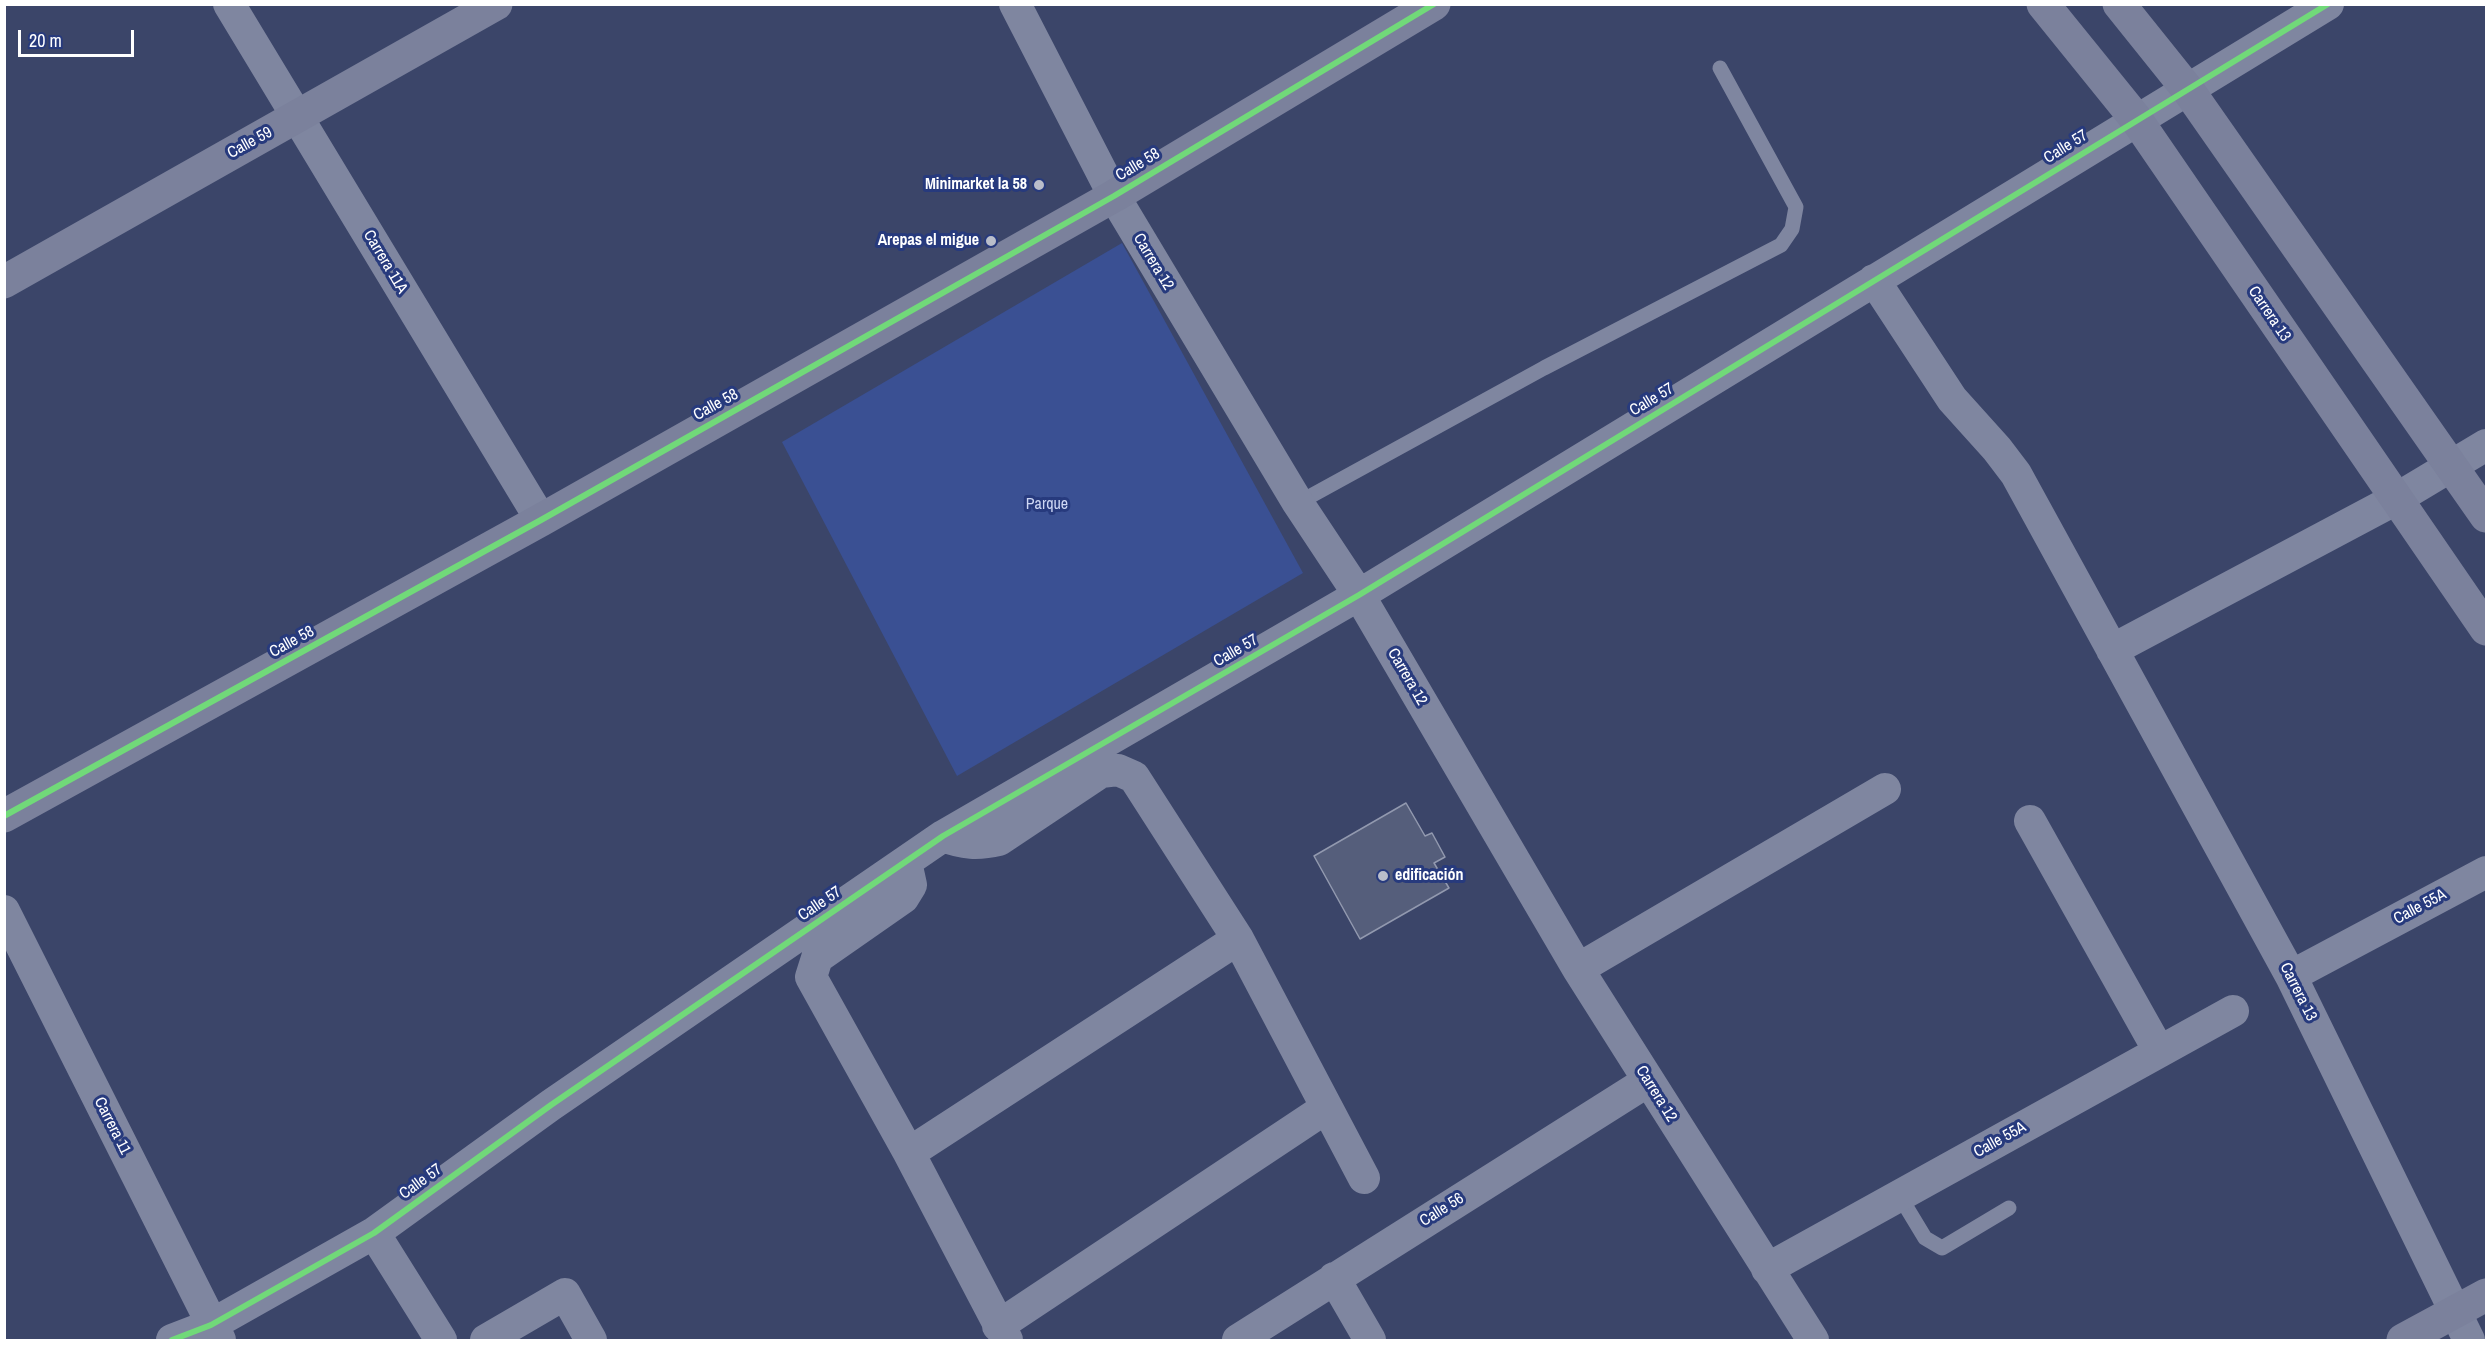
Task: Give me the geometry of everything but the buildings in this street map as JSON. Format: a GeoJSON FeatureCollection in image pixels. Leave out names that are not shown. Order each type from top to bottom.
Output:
{"type":"FeatureCollection","features":[{"type":"Feature","properties":{"kind":"street","name":"Carrera 11A"},"geometry":{"type":"LineString","coordinates":[[229,4],[541,520]]}},
{"type":"Feature","properties":{"kind":"street","name":"Calle 59"},"geometry":{"type":"LineString","coordinates":[[4,282],[496,4]]}},
{"type":"Feature","properties":{"kind":"street","name":"Carrera 12"},"geometry":{"type":"LineString","coordinates":[[1015,4],[1114,196],[1298,503],[1359,595],[1578,969],[1814,1341]]}},
{"type":"Feature","properties":{"kind":"street","name":"Calle 58"},"geometry":{"type":"LineString","coordinates":[[4,816],[541,520],[1114,196],[1434,4]]}},
{"type":"Feature","properties":{"kind":"street","name":"Carrera 13"},"geometry":{"type":"LineString","coordinates":[[2043,4],[2136,119],[2487,629]]}},
{"type":"Feature","properties":{"kind":"street"},"geometry":{"type":"LineString","coordinates":[[2119,4],[2188,90],[2487,516]]}},
{"type":"Feature","properties":{"kind":"street","name":"Calle 57"},"geometry":{"type":"LineString","coordinates":[[172,1341],[216,1333],[374,1233],[551,1105],[943,836],[1359,595],[2328,4]]}},
{"type":"Feature","properties":{"kind":"street","name":"Carrera 13"},"geometry":{"type":"LineString","coordinates":[[1874,280],[1952,399],[1997,448],[2016,474],[2291,976],[2462,1327]]}},
{"type":"Feature","properties":{"kind":"street"},"geometry":{"type":"LineString","coordinates":[[2112,651],[2396,499],[2487,445]]}},
{"type":"Feature","properties":{"kind":"street"},"geometry":{"type":"LineString","coordinates":[[943,836],[980,845],[999,840],[1101,772],[1118,770],[1134,777],[1238,939],[1364,1178]]}},
{"type":"Feature","properties":{"kind":"street"},"geometry":{"type":"LineString","coordinates":[[1578,969],[1885,789]]}},
{"type":"Feature","properties":{"kind":"street"},"geometry":{"type":"LineString","coordinates":[[2030,821],[2159,1052]]}},
{"type":"Feature","properties":{"kind":"street"},"geometry":{"type":"LineString","coordinates":[[906,862],[911,885],[903,898],[817,958],[811,978],[909,1153],[1003,1333],[1326,1108]]}},
{"type":"Feature","properties":{"kind":"street","name":"Calle 55A"},"geometry":{"type":"LineString","coordinates":[[2291,976],[2487,872]]}},
{"type":"Feature","properties":{"kind":"street","name":"Carrera 11"},"geometry":{"type":"LineString","coordinates":[[4,911],[216,1333]]}},
{"type":"Feature","properties":{"kind":"street"},"geometry":{"type":"LineString","coordinates":[[909,1153],[1238,939]]}},
{"type":"Feature","properties":{"kind":"street","name":"Calle 55A"},"geometry":{"type":"LineString","coordinates":[[1767,1269],[2233,1011]]}},
{"type":"Feature","properties":{"kind":"street","name":"Calle 56"},"geometry":{"type":"LineString","coordinates":[[1238,1341],[1648,1081]]}},
{"type":"Feature","properties":{"kind":"street"},"geometry":{"type":"LineString","coordinates":[[374,1233],[441,1341]]}},
{"type":"Feature","properties":{"kind":"street"},"geometry":{"type":"LineString","coordinates":[[1334,1278],[1370,1341]]}},
{"type":"Feature","properties":{"kind":"street"},"geometry":{"type":"LineString","coordinates":[[486,1341],[565,1294],[591,1341]]}},
{"type":"Feature","properties":{"kind":"street"},"geometry":{"type":"LineString","coordinates":[[2403,1341],[2462,1327],[2487,1295]]}},
{"type":"Feature","properties":{"kind":"lane"},"geometry":{"type":"LineString","coordinates":[[1298,503],[1544,368],[1781,245],[1791,229],[1796,207],[1720,68]]}},
{"type":"Feature","properties":{"kind":"lane"},"geometry":{"type":"LineString","coordinates":[[1899,1195],[1925,1238],[1942,1248],[2009,1208]]}},
{"type":"Feature","properties":{"kind":"green space","name":"Parque"},"geometry":{"type":"Polygon","coordinates":[[[1122,243],[1303,573],[957,776],[782,442],[1122,243]]]}},
{"type":"Feature","properties":{"kind":"cycle path"},"geometry":{"type":"LineString","coordinates":[[4,816],[541,520],[1114,196],[1434,4]]}},
{"type":"Feature","properties":{"kind":"cycle path"},"geometry":{"type":"LineString","coordinates":[[172,1340],[211,1325],[374,1233],[551,1105],[943,836],[1359,595],[2328,4]]}},
{"type":"Feature","properties":{"kind":"place","name":"Minimarket la 58"},"geometry":{"type":"Point","coordinates":[1039,185]}},
{"type":"Feature","properties":{"kind":"place","name":"Arepas el migue"},"geometry":{"type":"Point","coordinates":[991,241]}},
{"type":"Feature","properties":{"kind":"place","name":"edificación"},"geometry":{"type":"Point","coordinates":[1383,876]}}]}
